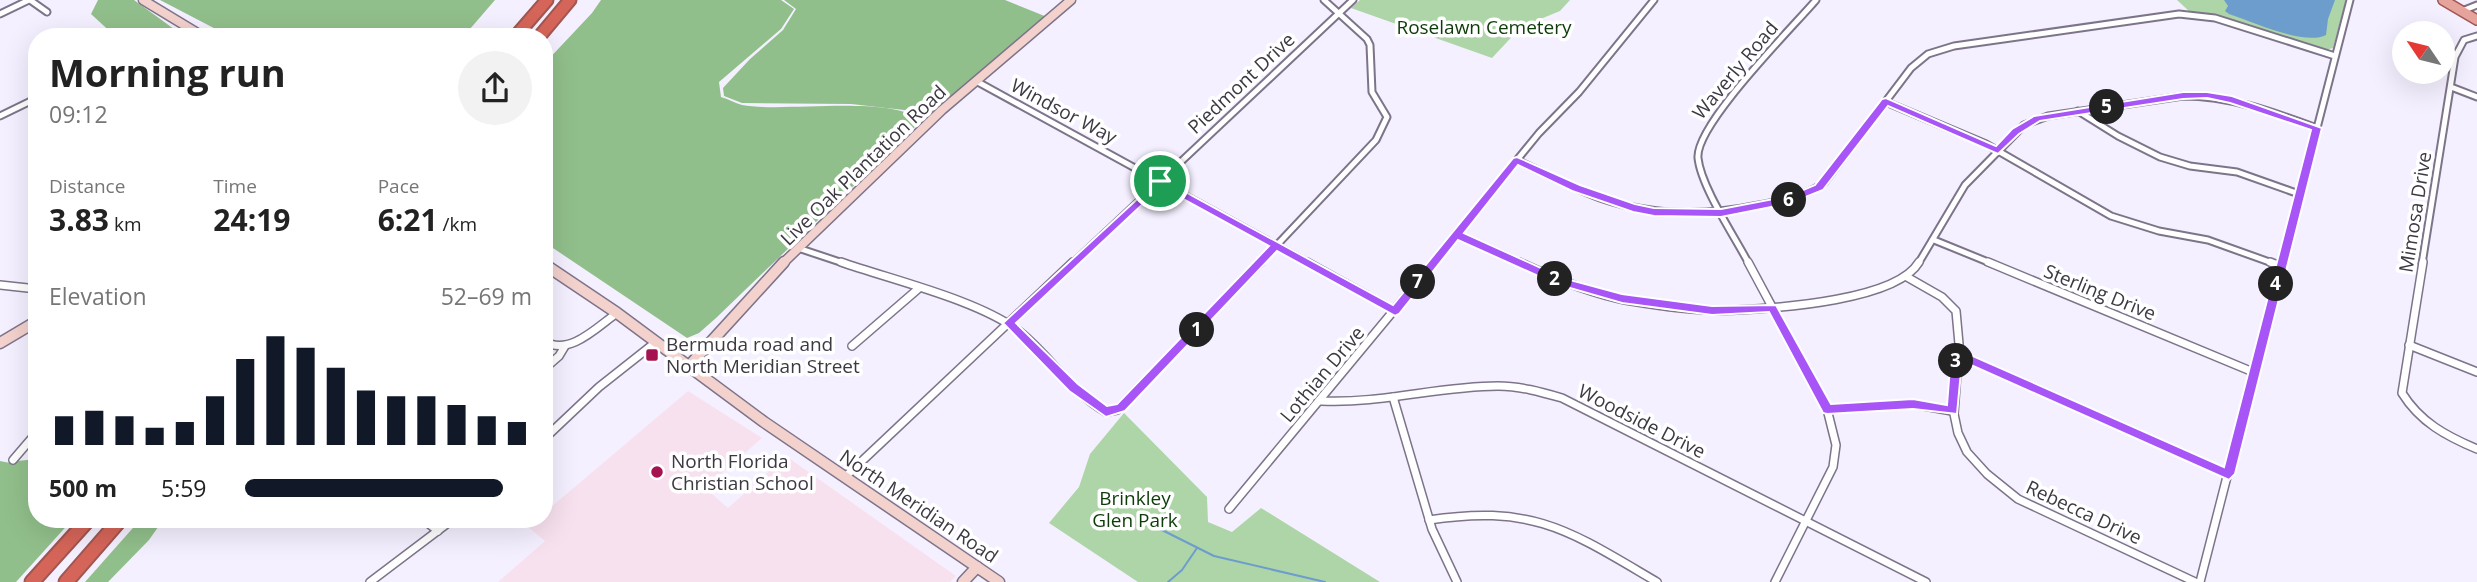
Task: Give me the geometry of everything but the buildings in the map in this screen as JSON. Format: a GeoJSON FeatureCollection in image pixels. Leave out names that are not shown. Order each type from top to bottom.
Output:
{"type":"FeatureCollection","features":[{"type":"Feature","properties":{"kind":"highway"},"geometry":{"type":"LineString","coordinates":[[523,28],[547,0]]}},
{"type":"Feature","properties":{"kind":"highway"},"geometry":{"type":"LineString","coordinates":[[547,28],[570,0]]}},
{"type":"Feature","properties":{"kind":"highway"},"geometry":{"type":"LineString","coordinates":[[33,582],[81,528]]}},
{"type":"Feature","properties":{"kind":"highway"},"geometry":{"type":"LineString","coordinates":[[66,582],[113,528]]}},
{"type":"Feature","properties":{"kind":"main road"},"geometry":{"type":"LineString","coordinates":[[143,0],[189,28]]}},
{"type":"Feature","properties":{"kind":"main road","name":"Live Oak Plantation Road"},"geometry":{"type":"LineString","coordinates":[[689,366],[798,248],[976,81],[1071,0]]}},
{"type":"Feature","properties":{"kind":"main road"},"geometry":{"type":"LineString","coordinates":[[2443,0],[2469,8],[2477,20]]}},
{"type":"Feature","properties":{"kind":"main road"},"geometry":{"type":"LineString","coordinates":[[2455,0],[2477,13]]}},
{"type":"Feature","properties":{"kind":"main road","name":"North Meridian Road"},"geometry":{"type":"LineString","coordinates":[[553,270],[617,313],[764,422],[999,582]]}},
{"type":"Feature","properties":{"kind":"main road"},"geometry":{"type":"LineString","coordinates":[[0,343],[28,326]]}},
{"type":"Feature","properties":{"kind":"main road"},"geometry":{"type":"LineString","coordinates":[[963,582],[977,567]]}},
{"type":"Feature","properties":{"kind":"street"},"geometry":{"type":"LineString","coordinates":[[0,13],[29,0],[47,12]]}},
{"type":"Feature","properties":{"kind":"street"},"geometry":{"type":"LineString","coordinates":[[798,248],[982,309],[1009,323],[1073,387],[1097,407],[1110,412],[1121,408],[1376,140],[1387,120],[1373,92],[1370,45],[1365,35],[1324,0]]}},
{"type":"Feature","properties":{"kind":"street","name":"Piedmont Drive"},"geometry":{"type":"LineString","coordinates":[[845,477],[1353,0]]}},
{"type":"Feature","properties":{"kind":"street","name":"Lothian Drive"},"geometry":{"type":"LineString","coordinates":[[1229,509],[1321,401],[1539,133],[1579,92],[1654,0]]}},
{"type":"Feature","properties":{"kind":"street","name":"Waverly Road"},"geometry":{"type":"LineString","coordinates":[[1775,582],[1826,485],[1835,457],[1835,433],[1827,410],[1745,253],[1721,213],[1700,170],[1697,155],[1699,140],[1716,115],[1816,0]]}},
{"type":"Feature","properties":{"kind":"street"},"geometry":{"type":"LineString","coordinates":[[2198,582],[2229,474],[2350,0]]}},
{"type":"Feature","properties":{"kind":"street"},"geometry":{"type":"LineString","coordinates":[[1517,160],[1576,188],[1633,208],[1654,212],[1721,213],[1791,199],[1819,187],[1918,61],[1939,50],[2164,15],[2215,18],[2335,56]]}},
{"type":"Feature","properties":{"kind":"street","name":"Mimosa Drive"},"geometry":{"type":"LineString","coordinates":[[2477,36],[2464,40],[2457,50],[2402,393],[2408,405],[2422,419],[2441,433],[2477,449]]}},
{"type":"Feature","properties":{"kind":"street","name":"Windsor Way"},"geometry":{"type":"LineString","coordinates":[[976,81],[1395,311]]}},
{"type":"Feature","properties":{"kind":"street"},"geometry":{"type":"LineString","coordinates":[[2451,87],[2477,97]]}},
{"type":"Feature","properties":{"kind":"street"},"geometry":{"type":"LineString","coordinates":[[1457,234],[1560,281],[1622,299],[1712,311],[1772,308],[1856,297],[1907,277],[1918,266],[1934,240],[1957,195],[2015,131],[2048,116],[2183,96],[2207,95],[2232,100],[2317,128]]}},
{"type":"Feature","properties":{"kind":"street"},"geometry":{"type":"LineString","coordinates":[[0,116],[28,102]]}},
{"type":"Feature","properties":{"kind":"street"},"geometry":{"type":"LineString","coordinates":[[1886,102],[1998,150],[2110,216],[2159,231],[2208,240],[2280,266]]}},
{"type":"Feature","properties":{"kind":"street"},"geometry":{"type":"LineString","coordinates":[[2078,111],[2133,144],[2161,156],[2191,166],[2235,172],[2300,194]]}},
{"type":"Feature","properties":{"kind":"street","name":"Sterling Drive"},"geometry":{"type":"LineString","coordinates":[[1934,240],[2253,372]]}},
{"type":"Feature","properties":{"kind":"street","name":"Rebecca Drive"},"geometry":{"type":"LineString","coordinates":[[1907,277],[1954,307],[1957,319],[1957,354],[1952,411],[1955,430],[1972,461],[1994,482],[2018,499],[2198,582]]}},
{"type":"Feature","properties":{"kind":"street"},"geometry":{"type":"LineString","coordinates":[[0,285],[28,288]]}},
{"type":"Feature","properties":{"kind":"street"},"geometry":{"type":"LineString","coordinates":[[852,346],[918,289]]}},
{"type":"Feature","properties":{"kind":"street"},"geometry":{"type":"LineString","coordinates":[[553,346],[565,346],[578,341],[617,313]]}},
{"type":"Feature","properties":{"kind":"street"},"geometry":{"type":"LineString","coordinates":[[553,431],[609,379],[656,342]]}},
{"type":"Feature","properties":{"kind":"street"},"geometry":{"type":"LineString","coordinates":[[2409,345],[2477,372]]}},
{"type":"Feature","properties":{"kind":"street"},"geometry":{"type":"LineString","coordinates":[[553,361],[565,346]]}},
{"type":"Feature","properties":{"kind":"street"},"geometry":{"type":"LineString","coordinates":[[1957,354],[2229,474]]}},
{"type":"Feature","properties":{"kind":"street","name":"Woodside Drive"},"geometry":{"type":"LineString","coordinates":[[1321,401],[1360,402],[1471,386],[1508,386],[1538,390],[1562,398],[1926,582]]}},
{"type":"Feature","properties":{"kind":"street"},"geometry":{"type":"LineString","coordinates":[[1393,397],[1438,547],[1457,582]]}},
{"type":"Feature","properties":{"kind":"street"},"geometry":{"type":"LineString","coordinates":[[1827,410],[1913,404],[1952,411]]}},
{"type":"Feature","properties":{"kind":"street"},"geometry":{"type":"LineString","coordinates":[[13,460],[28,442]]}},
{"type":"Feature","properties":{"kind":"street"},"geometry":{"type":"LineString","coordinates":[[1429,520],[1484,513],[1542,520],[1565,530],[1657,582]]}},
{"type":"Feature","properties":{"kind":"street"},"geometry":{"type":"LineString","coordinates":[[434,528],[438,531]]}},
{"type":"Feature","properties":{"kind":"street"},"geometry":{"type":"LineString","coordinates":[[370,582],[442,528]]}},
{"type":"Feature","properties":{"kind":"shaded area","name":"North Florida Christian School"},"geometry":{"type":"Polygon","coordinates":[[[688,391],[762,438],[705,488],[728,508],[786,456],[956,576],[950,582],[498,582],[545,541],[529,528],[553,528],[553,505],[688,391]]]}},
{"type":"Feature","properties":{"kind":"green space"},"geometry":{"type":"Polygon","coordinates":[[[98,0],[134,0],[173,28],[106,28],[91,14],[98,0]]]}},
{"type":"Feature","properties":{"kind":"green space"},"geometry":{"type":"Polygon","coordinates":[[[160,0],[495,0],[471,28],[214,28],[160,0]]]}},
{"type":"Feature","properties":{"kind":"green space"},"geometry":{"type":"Polygon","coordinates":[[[601,0],[781,0],[794,9],[781,29],[719,82],[721,97],[742,105],[761,107],[886,108],[906,113],[921,121],[716,318],[699,333],[687,338],[553,248],[553,54],[601,0]]]}},
{"type":"Feature","properties":{"kind":"green space"},"geometry":{"type":"Polygon","coordinates":[[[784,0],[1005,0],[1047,17],[924,122],[913,111],[851,104],[742,103],[724,96],[723,88],[783,30],[796,9],[784,0]]]}},
{"type":"Feature","properties":{"kind":"green space","name":"Roselawn Cemetery"},"geometry":{"type":"Polygon","coordinates":[[[1360,0],[1570,0],[1560,11],[1521,27],[1492,58],[1351,8],[1360,0]]]}},
{"type":"Feature","properties":{"kind":"green space"},"geometry":{"type":"Polygon","coordinates":[[[2177,0],[2346,0],[2333,48],[2323,51],[2191,13],[2177,0]]]}},
{"type":"Feature","properties":{"kind":"green space","name":"Brinkley Glen Park"},"geometry":{"type":"Polygon","coordinates":[[[1124,413],[1207,497],[1208,522],[1232,532],[1261,508],[1380,582],[1138,582],[1049,523],[1079,487],[1090,454],[1124,413]]]}},
{"type":"Feature","properties":{"kind":"green space"},"geometry":{"type":"Polygon","coordinates":[[[28,460],[28,528],[65,528],[16,582],[0,582],[0,461],[15,464],[17,461],[28,460]]]}},
{"type":"Feature","properties":{"kind":"green space"},"geometry":{"type":"Polygon","coordinates":[[[133,528],[157,528],[108,582],[85,582],[133,528]]]}},
{"type":"Feature","properties":{"kind":"water"},"geometry":{"type":"Polygon","coordinates":[[[2224,0],[2335,0],[2326,35],[2317,38],[2279,32],[2229,14],[2225,11],[2228,6],[2224,0]]]}},
{"type":"Feature","properties":{"kind":"waterway"},"geometry":{"type":"LineString","coordinates":[[1138,518],[1214,556],[1325,582]]}},
{"type":"Feature","properties":{"kind":"waterway"},"geometry":{"type":"LineString","coordinates":[[1168,582],[1182,570],[1197,548]]}},
{"type":"Feature","properties":{"kind":"place","name":"Bermuda road and North Meridian Street"},"geometry":{"type":"Point","coordinates":[652,355]}},
{"type":"Feature","properties":{"kind":"place","name":"North Florida Christian School"},"geometry":{"type":"Point","coordinates":[657,472]}},
{"type":"Feature","properties":{"kind":"route"},"geometry":{"type":"LineString","coordinates":[[1160,181],[1009,323],[1073,387],[1106,412],[1121,408],[1276,245],[1334,277],[1395,311],[1457,234],[1560,281],[1622,299],[1712,311],[1772,308],[1827,410],[1913,404],[1952,411],[1957,354],[2229,474],[2317,128],[2216,96],[2183,96],[2038,118],[2015,131],[1998,150],[1886,102],[1819,187],[1791,199],[1721,213],[1687,214],[1633,208],[1600,198],[1517,160],[1457,234],[1395,311],[1276,245],[1160,181]]}}]}
